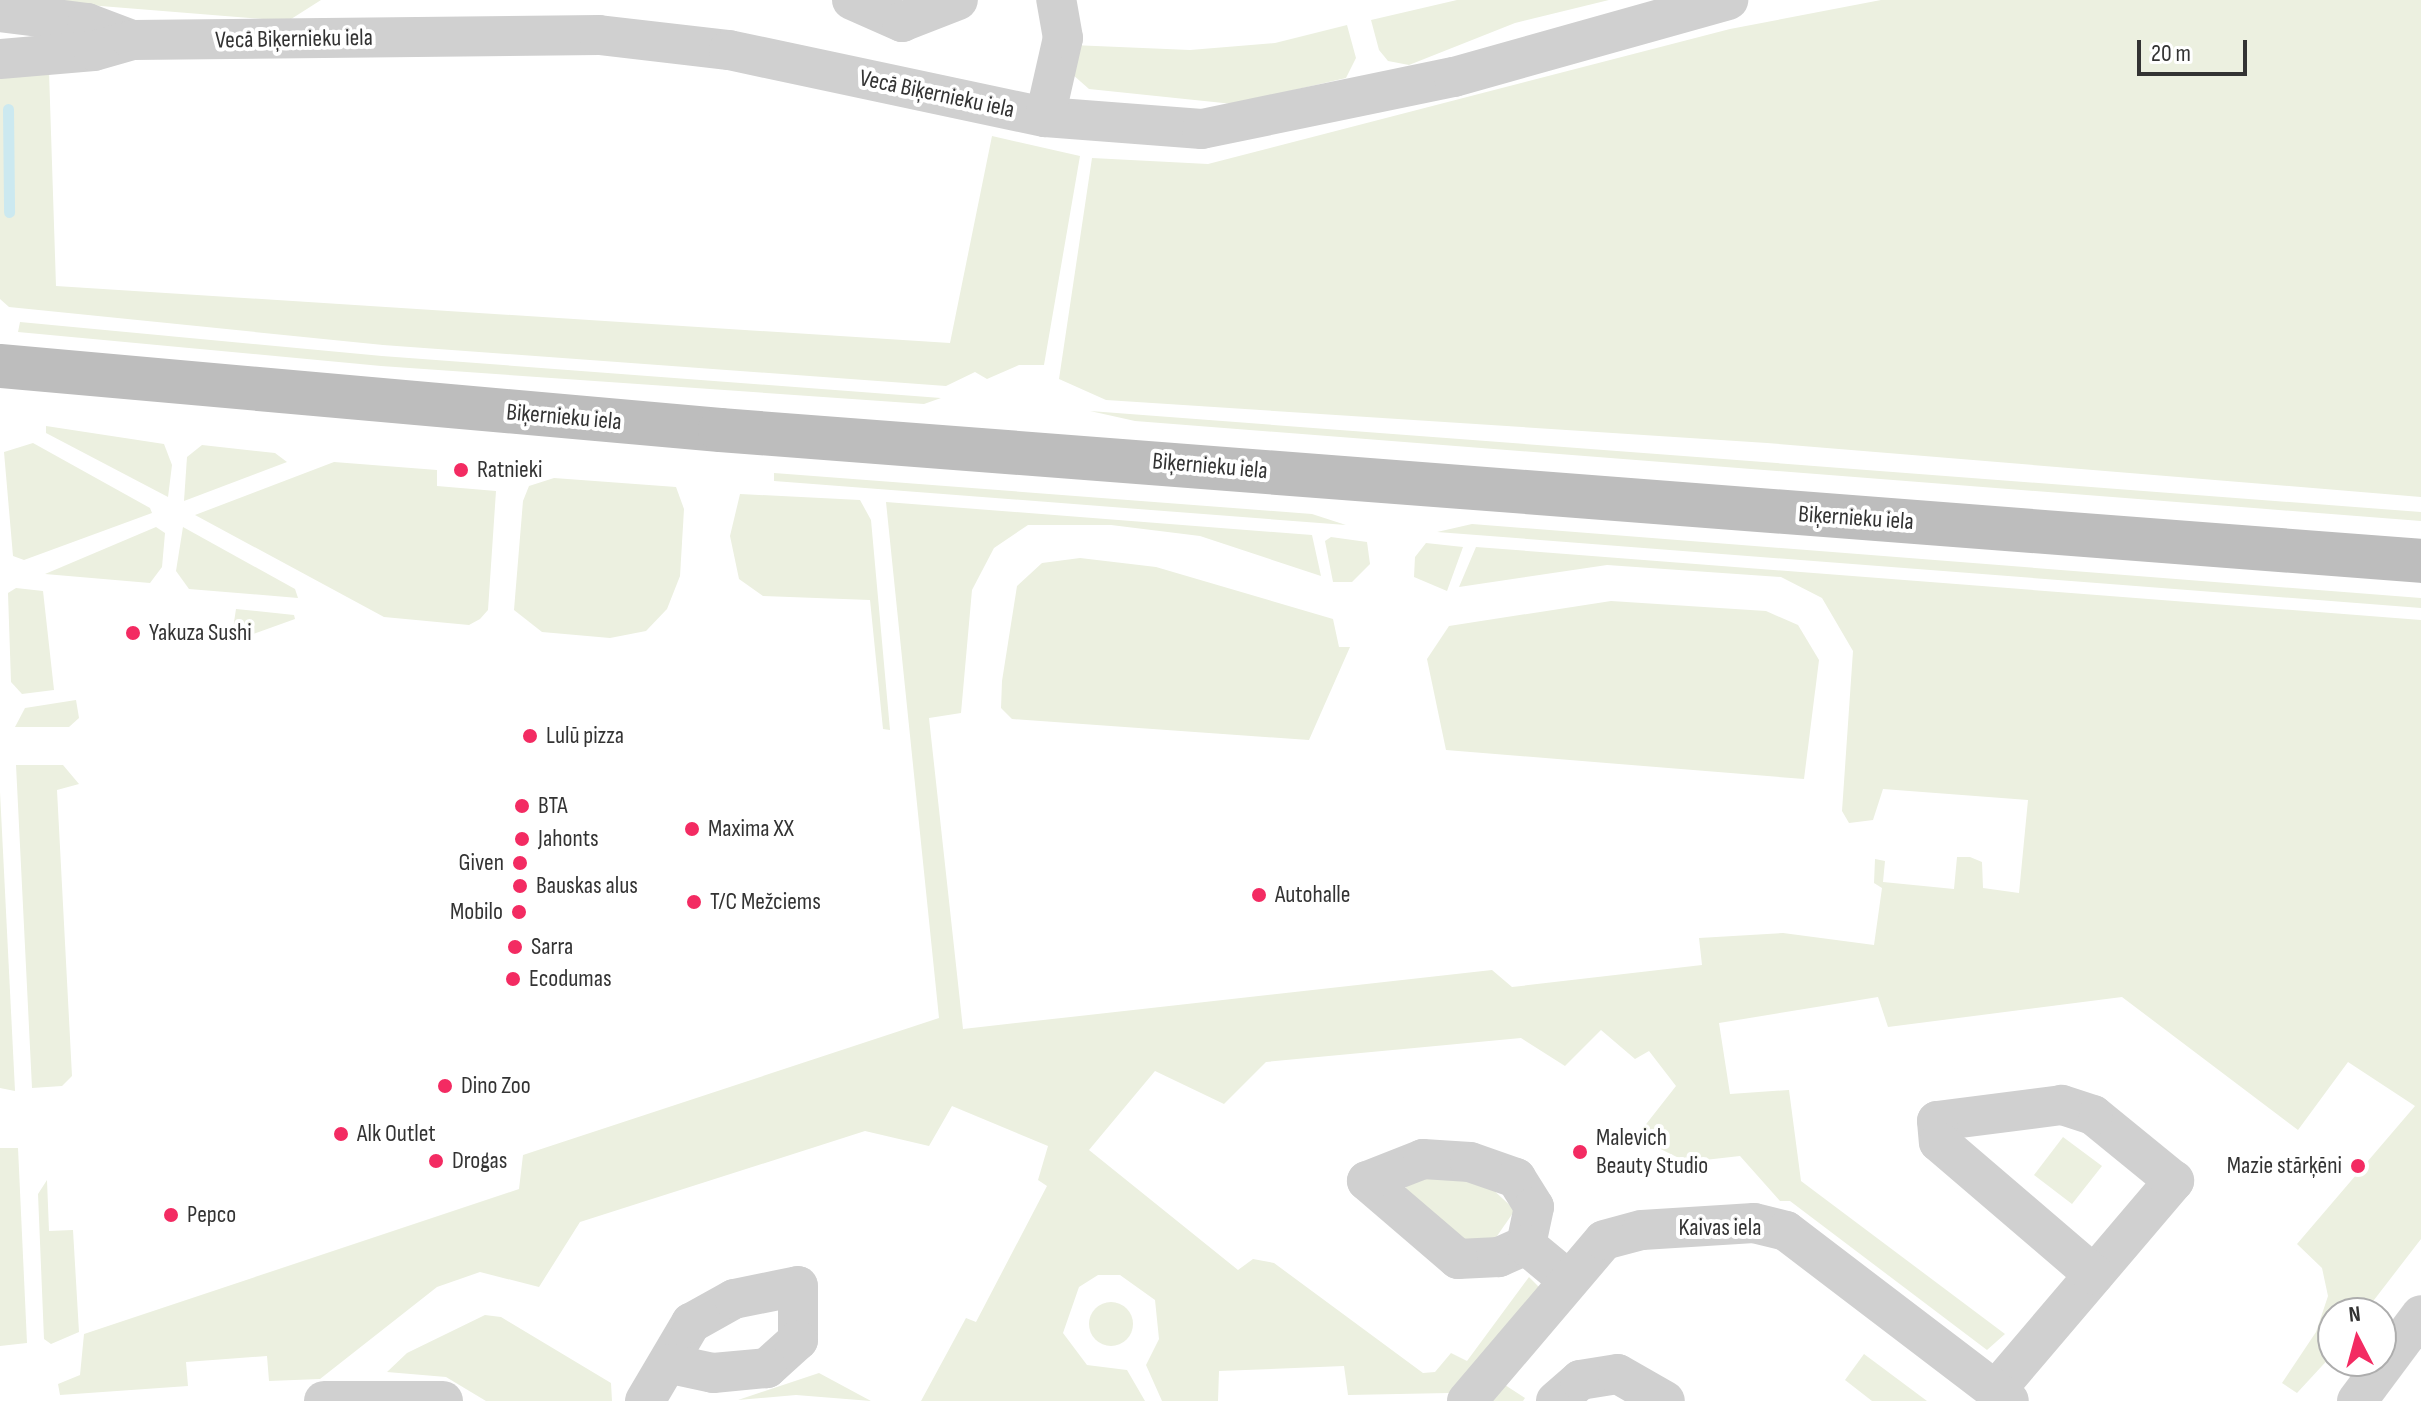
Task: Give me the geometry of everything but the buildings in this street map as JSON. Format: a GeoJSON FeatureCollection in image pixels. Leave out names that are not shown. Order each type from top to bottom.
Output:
{"type":"FeatureCollection","features":[{"type":"Feature","properties":{"kind":"main road","name":"Biķernieku iela"},"geometry":{"type":"LineString","coordinates":[[0,366],[720,430],[2421,561]]}},
{"type":"Feature","properties":{"kind":"street"},"geometry":{"type":"LineString","coordinates":[[852,0],[902,22],[958,0]]}},
{"type":"Feature","properties":{"kind":"street"},"geometry":{"type":"LineString","coordinates":[[1048,99],[1063,38],[1055,0]]}},
{"type":"Feature","properties":{"kind":"street","name":"Vecā Biķernieku iela"},"geometry":{"type":"LineString","coordinates":[[0,59],[132,40],[599,35],[729,50],[1048,99],[1202,129],[1279,118],[1712,2]]}},
{"type":"Feature","properties":{"kind":"street","name":"Vecā Biķernieku iela"},"geometry":{"type":"LineString","coordinates":[[0,12],[87,23],[132,40]]}},
{"type":"Feature","properties":{"kind":"street","name":"Kaivas iela"},"geometry":{"type":"LineString","coordinates":[[1467,1401],[1604,1240],[1642,1230],[1754,1223],[1786,1231],[2002,1396],[2094,1275],[2174,1181],[2093,1115],[2062,1105],[1937,1121],[1939,1142],[2094,1275]]}},
{"type":"Feature","properties":{"kind":"street"},"geometry":{"type":"LineString","coordinates":[[1526,1245],[1568,1280]]}},
{"type":"Feature","properties":{"kind":"street"},"geometry":{"type":"LineString","coordinates":[[2357,1401],[2421,1315]]}},
{"type":"Feature","properties":{"kind":"street"},"geometry":{"type":"LineString","coordinates":[[1510,1354],[1558,1397],[1580,1380],[1618,1374],[1665,1401]]}},
{"type":"Feature","properties":{"kind":"street"},"geometry":{"type":"LineString","coordinates":[[645,1401],[671,1364]]}},
{"type":"Feature","properties":{"kind":"street"},"geometry":{"type":"LineString","coordinates":[[324,1401],[443,1401]]}},
{"type":"Feature","properties":{"kind":"green space"},"geometry":{"type":"Polygon","coordinates":[[[26,0],[321,0],[288,21],[26,0]]]}},
{"type":"Feature","properties":{"kind":"green space"},"geometry":{"type":"Polygon","coordinates":[[[1457,0],[1609,0],[1515,23],[1409,65],[1388,61],[1379,50],[1371,20],[1457,0]]]}},
{"type":"Feature","properties":{"kind":"green space"},"geometry":{"type":"Polygon","coordinates":[[[1881,0],[2421,0],[2421,497],[1767,443],[1106,400],[1059,379],[1092,158],[1208,164],[1730,29],[1881,0]]]}},
{"type":"Feature","properties":{"kind":"green space"},"geometry":{"type":"Polygon","coordinates":[[[1347,25],[1356,58],[1346,78],[1233,104],[1089,89],[1072,74],[1072,45],[1190,50],[1275,43],[1347,25]]]}},
{"type":"Feature","properties":{"kind":"green space"},"geometry":{"type":"Polygon","coordinates":[[[49,71],[56,286],[950,343],[992,136],[1080,156],[1044,365],[1019,365],[987,379],[975,372],[946,386],[383,345],[9,307],[0,299],[0,76],[49,71]]]}},
{"type":"Feature","properties":{"kind":"green space"},"geometry":{"type":"Polygon","coordinates":[[[20,322],[382,356],[941,398],[924,404],[381,366],[18,332],[20,322]]]}},
{"type":"Feature","properties":{"kind":"green space"},"geometry":{"type":"Polygon","coordinates":[[[1090,411],[2421,512],[2421,521],[1135,421],[1090,411]]]}},
{"type":"Feature","properties":{"kind":"green space"},"geometry":{"type":"Polygon","coordinates":[[[46,426],[164,444],[172,465],[168,497],[46,433],[46,426]]]}},
{"type":"Feature","properties":{"kind":"green space"},"geometry":{"type":"Polygon","coordinates":[[[33,443],[150,508],[152,513],[24,560],[13,556],[4,452],[33,443]]]}},
{"type":"Feature","properties":{"kind":"green space"},"geometry":{"type":"Polygon","coordinates":[[[202,445],[275,453],[287,462],[184,501],[187,457],[202,445]]]}},
{"type":"Feature","properties":{"kind":"green space"},"geometry":{"type":"Polygon","coordinates":[[[334,462],[437,470],[437,486],[496,491],[488,610],[480,619],[469,625],[384,617],[195,515],[334,462]]]}},
{"type":"Feature","properties":{"kind":"green space"},"geometry":{"type":"Polygon","coordinates":[[[774,473],[1312,514],[1346,525],[774,481],[774,473]]]}},
{"type":"Feature","properties":{"kind":"green space"},"geometry":{"type":"Polygon","coordinates":[[[554,478],[676,487],[684,509],[680,576],[667,609],[646,631],[610,638],[542,632],[514,610],[523,501],[529,486],[554,478]]]}},
{"type":"Feature","properties":{"kind":"green space"},"geometry":{"type":"Polygon","coordinates":[[[740,494],[860,500],[871,520],[890,730],[883,729],[870,600],[763,596],[739,579],[730,536],[740,494]]]}},
{"type":"Feature","properties":{"kind":"green space"},"geometry":{"type":"Polygon","coordinates":[[[886,502],[1312,535],[1321,576],[1200,536],[1111,525],[1028,525],[994,548],[972,590],[961,713],[929,718],[963,1029],[1492,970],[1512,987],[1702,965],[1699,938],[1783,933],[1874,945],[1882,888],[1874,883],[1875,859],[1885,861],[1883,882],[1954,889],[1957,857],[1970,857],[1982,862],[1983,888],[2019,893],[2028,800],[1883,789],[1873,820],[1849,823],[1842,811],[1853,651],[1822,598],[1781,577],[1607,565],[1459,587],[1476,547],[2421,620],[2421,1239],[2376,1297],[2328,1297],[2322,1268],[2297,1244],[2415,1106],[2348,1062],[2298,1130],[2122,997],[1888,1027],[1878,997],[1719,1023],[1730,1094],[1789,1090],[1801,1181],[2005,1334],[1987,1350],[1790,1201],[1780,1201],[1740,1156],[1687,1162],[1636,1137],[1676,1086],[1649,1051],[1635,1059],[1601,1030],[1565,1066],[1521,1038],[1266,1062],[1224,1104],[1155,1071],[1089,1150],[1238,1270],[1253,1259],[1274,1263],[1423,1373],[1435,1372],[1451,1353],[1467,1361],[1529,1277],[1539,1287],[1449,1393],[1348,1395],[1344,1366],[1219,1371],[1218,1401],[1162,1401],[1146,1365],[1159,1339],[1155,1300],[1120,1275],[1098,1275],[1079,1287],[1063,1333],[1087,1365],[1127,1370],[1145,1401],[921,1401],[966,1318],[976,1322],[1047,1186],[1038,1180],[1048,1146],[952,1106],[929,1146],[865,1131],[580,1222],[539,1287],[480,1272],[437,1287],[320,1379],[269,1381],[267,1356],[186,1362],[188,1386],[60,1395],[58,1384],[80,1375],[84,1334],[519,1189],[523,1155],[939,1018],[886,502]]]}},
{"type":"Feature","properties":{"kind":"green space"},"geometry":{"type":"Polygon","coordinates":[[[1472,524],[2421,598],[2421,608],[1437,532],[1472,524]]]}},
{"type":"Feature","properties":{"kind":"green space"},"geometry":{"type":"Polygon","coordinates":[[[156,527],[165,533],[162,567],[150,583],[45,574],[156,527]]]}},
{"type":"Feature","properties":{"kind":"green space"},"geometry":{"type":"Polygon","coordinates":[[[183,527],[295,589],[298,598],[189,589],[176,571],[183,527]]]}},
{"type":"Feature","properties":{"kind":"green space"},"geometry":{"type":"Polygon","coordinates":[[[1331,537],[1367,542],[1370,564],[1352,582],[1333,582],[1325,541],[1331,537]]]}},
{"type":"Feature","properties":{"kind":"green space"},"geometry":{"type":"Polygon","coordinates":[[[1426,543],[1463,547],[1447,591],[1414,577],[1415,557],[1426,543]]]}},
{"type":"Feature","properties":{"kind":"green space"},"geometry":{"type":"Polygon","coordinates":[[[1080,558],[1156,567],[1333,619],[1339,647],[1350,647],[1309,740],[1012,719],[1001,708],[1002,681],[1017,586],[1042,563],[1080,558]]]}},
{"type":"Feature","properties":{"kind":"green space"},"geometry":{"type":"Polygon","coordinates":[[[16,588],[43,591],[54,690],[22,694],[11,682],[8,593],[16,588]]]}},
{"type":"Feature","properties":{"kind":"green space"},"geometry":{"type":"Polygon","coordinates":[[[1611,601],[1766,611],[1798,625],[1819,660],[1804,779],[1446,750],[1427,659],[1449,626],[1611,601]]]}},
{"type":"Feature","properties":{"kind":"green space"},"geometry":{"type":"Polygon","coordinates":[[[236,609],[294,615],[295,619],[231,642],[236,609]]]}},
{"type":"Feature","properties":{"kind":"green space"},"geometry":{"type":"Polygon","coordinates":[[[76,700],[79,718],[69,727],[15,727],[25,708],[76,700]]]}},
{"type":"Feature","properties":{"kind":"green space"},"geometry":{"type":"Polygon","coordinates":[[[16,765],[63,765],[79,784],[57,790],[72,1076],[62,1086],[32,1088],[16,765]]]}},
{"type":"Feature","properties":{"kind":"green space"},"geometry":{"type":"Polygon","coordinates":[[[0,792],[15,1091],[0,1088],[0,792]]]}},
{"type":"Feature","properties":{"kind":"green space"},"geometry":{"type":"Polygon","coordinates":[[[2063,1137],[2102,1166],[2072,1204],[2034,1175],[2063,1137]]]}},
{"type":"Feature","properties":{"kind":"green space"},"geometry":{"type":"Polygon","coordinates":[[[0,1148],[18,1148],[27,1343],[0,1346],[0,1148]]]}},
{"type":"Feature","properties":{"kind":"green space"},"geometry":{"type":"Polygon","coordinates":[[[1475,1173],[1515,1210],[1495,1239],[1468,1243],[1400,1197],[1410,1181],[1475,1173]]]}},
{"type":"Feature","properties":{"kind":"green space"},"geometry":{"type":"Polygon","coordinates":[[[47,1180],[49,1231],[73,1230],[79,1332],[51,1344],[44,1339],[38,1194],[47,1180]]]}},
{"type":"Feature","properties":{"kind":"green space"},"geometry":{"type":"Polygon","coordinates":[[[1111,1302],[1126,1309],[1133,1324],[1126,1339],[1111,1346],[1096,1339],[1089,1324],[1096,1309],[1111,1302]]]}},
{"type":"Feature","properties":{"kind":"green space"},"geometry":{"type":"Polygon","coordinates":[[[485,1315],[501,1317],[611,1383],[612,1401],[486,1401],[446,1377],[387,1372],[407,1353],[485,1315]]]}},
{"type":"Feature","properties":{"kind":"green space"},"geometry":{"type":"Polygon","coordinates":[[[2317,1329],[2317,1371],[2297,1393],[2282,1383],[2317,1329]]]}},
{"type":"Feature","properties":{"kind":"green space"},"geometry":{"type":"Polygon","coordinates":[[[1864,1354],[1927,1401],[1872,1401],[1845,1380],[1864,1354]]]}},
{"type":"Feature","properties":{"kind":"green space"},"geometry":{"type":"Polygon","coordinates":[[[819,1373],[871,1401],[796,1395],[738,1400],[819,1373]]]}},
{"type":"Feature","properties":{"kind":"green space"},"geometry":{"type":"Polygon","coordinates":[[[1505,1385],[1525,1398],[1523,1401],[1490,1401],[1505,1385]]]}},
{"type":"Feature","properties":{"kind":"waterway"},"geometry":{"type":"LineString","coordinates":[[8,109],[9,212]]}},
{"type":"Feature","properties":{"kind":"place","name":"Ratnieki"},"geometry":{"type":"Point","coordinates":[461,470]}},
{"type":"Feature","properties":{"kind":"place","name":"Yakuza Sushi"},"geometry":{"type":"Point","coordinates":[133,633]}},
{"type":"Feature","properties":{"kind":"place","name":"Lulū pizza"},"geometry":{"type":"Point","coordinates":[530,736]}},
{"type":"Feature","properties":{"kind":"place","name":"BTA"},"geometry":{"type":"Point","coordinates":[522,806]}},
{"type":"Feature","properties":{"kind":"place","name":"Maxima XX"},"geometry":{"type":"Point","coordinates":[692,829]}},
{"type":"Feature","properties":{"kind":"place","name":"Jahonts"},"geometry":{"type":"Point","coordinates":[522,839]}},
{"type":"Feature","properties":{"kind":"place","name":"Given"},"geometry":{"type":"Point","coordinates":[520,863]}},
{"type":"Feature","properties":{"kind":"place","name":"Bauskas alus"},"geometry":{"type":"Point","coordinates":[520,886]}},
{"type":"Feature","properties":{"kind":"place","name":"Autohalle"},"geometry":{"type":"Point","coordinates":[1259,895]}},
{"type":"Feature","properties":{"kind":"place","name":"T/C Mežciems"},"geometry":{"type":"Point","coordinates":[694,902]}},
{"type":"Feature","properties":{"kind":"place","name":"Mobilo"},"geometry":{"type":"Point","coordinates":[519,912]}},
{"type":"Feature","properties":{"kind":"place","name":"Sarra"},"geometry":{"type":"Point","coordinates":[515,947]}},
{"type":"Feature","properties":{"kind":"place","name":"Ecodumas"},"geometry":{"type":"Point","coordinates":[513,979]}},
{"type":"Feature","properties":{"kind":"place","name":"Dino Zoo"},"geometry":{"type":"Point","coordinates":[445,1086]}},
{"type":"Feature","properties":{"kind":"place","name":"Alk Outlet"},"geometry":{"type":"Point","coordinates":[341,1134]}},
{"type":"Feature","properties":{"kind":"place","name":"Malevich Beauty Studio"},"geometry":{"type":"Point","coordinates":[1580,1152]}},
{"type":"Feature","properties":{"kind":"place","name":"Drogas"},"geometry":{"type":"Point","coordinates":[436,1161]}},
{"type":"Feature","properties":{"kind":"place","name":"Mazie stārķēni"},"geometry":{"type":"Point","coordinates":[2358,1166]}},
{"type":"Feature","properties":{"kind":"place","name":"Pepco"},"geometry":{"type":"Point","coordinates":[171,1215]}}]}
